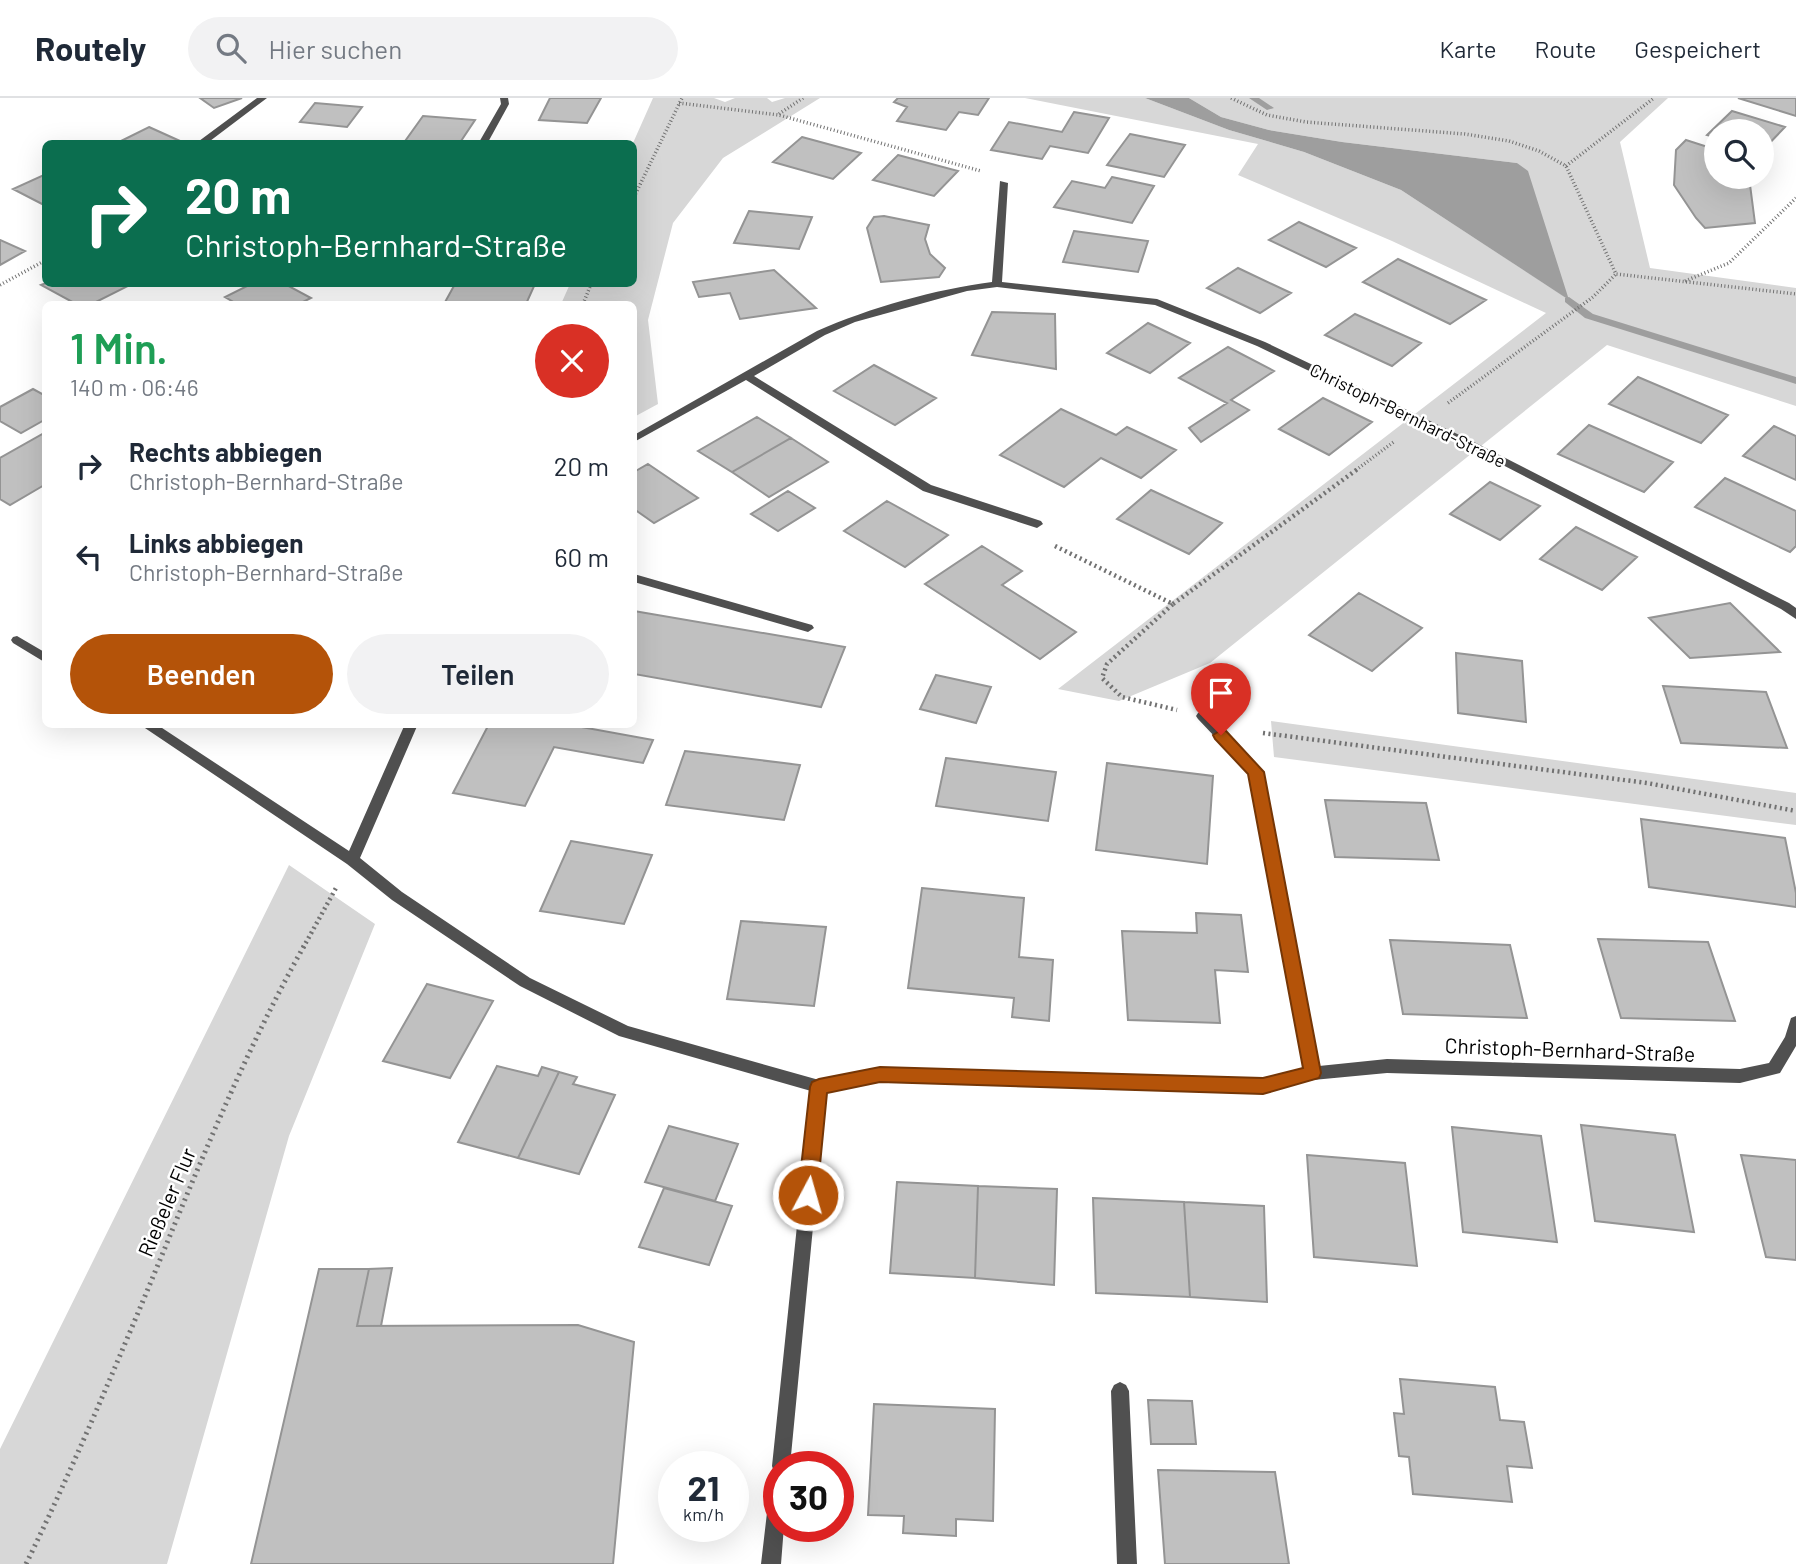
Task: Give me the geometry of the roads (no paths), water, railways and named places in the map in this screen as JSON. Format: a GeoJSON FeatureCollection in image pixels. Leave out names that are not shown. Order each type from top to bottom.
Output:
{"type":"FeatureCollection","features":[{"type":"Feature","properties":{"kind":"street"},"geometry":{"type":"LineString","coordinates":[[205,140],[263,98]]}},
{"type":"Feature","properties":{"kind":"street"},"geometry":{"type":"LineString","coordinates":[[484,140],[505,104],[504,98]]}},
{"type":"Feature","properties":{"kind":"street"},"geometry":{"type":"LineString","coordinates":[[997,284],[1003,183]]}},
{"type":"Feature","properties":{"kind":"street","name":"Christoph-Bernhard-Straße"},"geometry":{"type":"LineString","coordinates":[[637,437],[821,333],[851,320],[966,288],[997,284],[1157,302],[1261,344],[1470,444],[1785,606],[1796,615]]}},
{"type":"Feature","properties":{"kind":"street"},"geometry":{"type":"LineString","coordinates":[[745,375],[927,488],[1037,524]]}},
{"type":"Feature","properties":{"kind":"street"},"geometry":{"type":"LineString","coordinates":[[637,579],[808,628]]}},
{"type":"Feature","properties":{"kind":"street"},"geometry":{"type":"LineString","coordinates":[[17,640],[42,656]]}},
{"type":"Feature","properties":{"kind":"street"},"geometry":{"type":"LineString","coordinates":[[1203,716],[1256,772],[1312,1073]]}},
{"type":"Feature","properties":{"kind":"street","name":"Christoph-Bernhard-Straße"},"geometry":{"type":"LineString","coordinates":[[151,728],[352,860],[397,896],[525,982],[624,1031],[819,1087],[880,1074],[1263,1086],[1312,1073],[1387,1066],[1740,1076],[1774,1068],[1792,1039],[1796,1022]]}},
{"type":"Feature","properties":{"kind":"street"},"geometry":{"type":"LineString","coordinates":[[352,860],[410,728]]}},
{"type":"Feature","properties":{"kind":"street"},"geometry":{"type":"LineString","coordinates":[[783,1451],[819,1087]]}},
{"type":"Feature","properties":{"kind":"street"},"geometry":{"type":"LineString","coordinates":[[1120,1391],[1127,1564]]}},
{"type":"Feature","properties":{"kind":"street"},"geometry":{"type":"LineString","coordinates":[[771,1564],[773,1542]]}},
{"type":"Feature","properties":{"kind":"waterway"},"geometry":{"type":"LineString","coordinates":[[1253,98],[1270,108]]}},
{"type":"Feature","properties":{"kind":"waterway"},"geometry":{"type":"LineString","coordinates":[[1569,300],[1589,316],[1796,381]]}}]}
